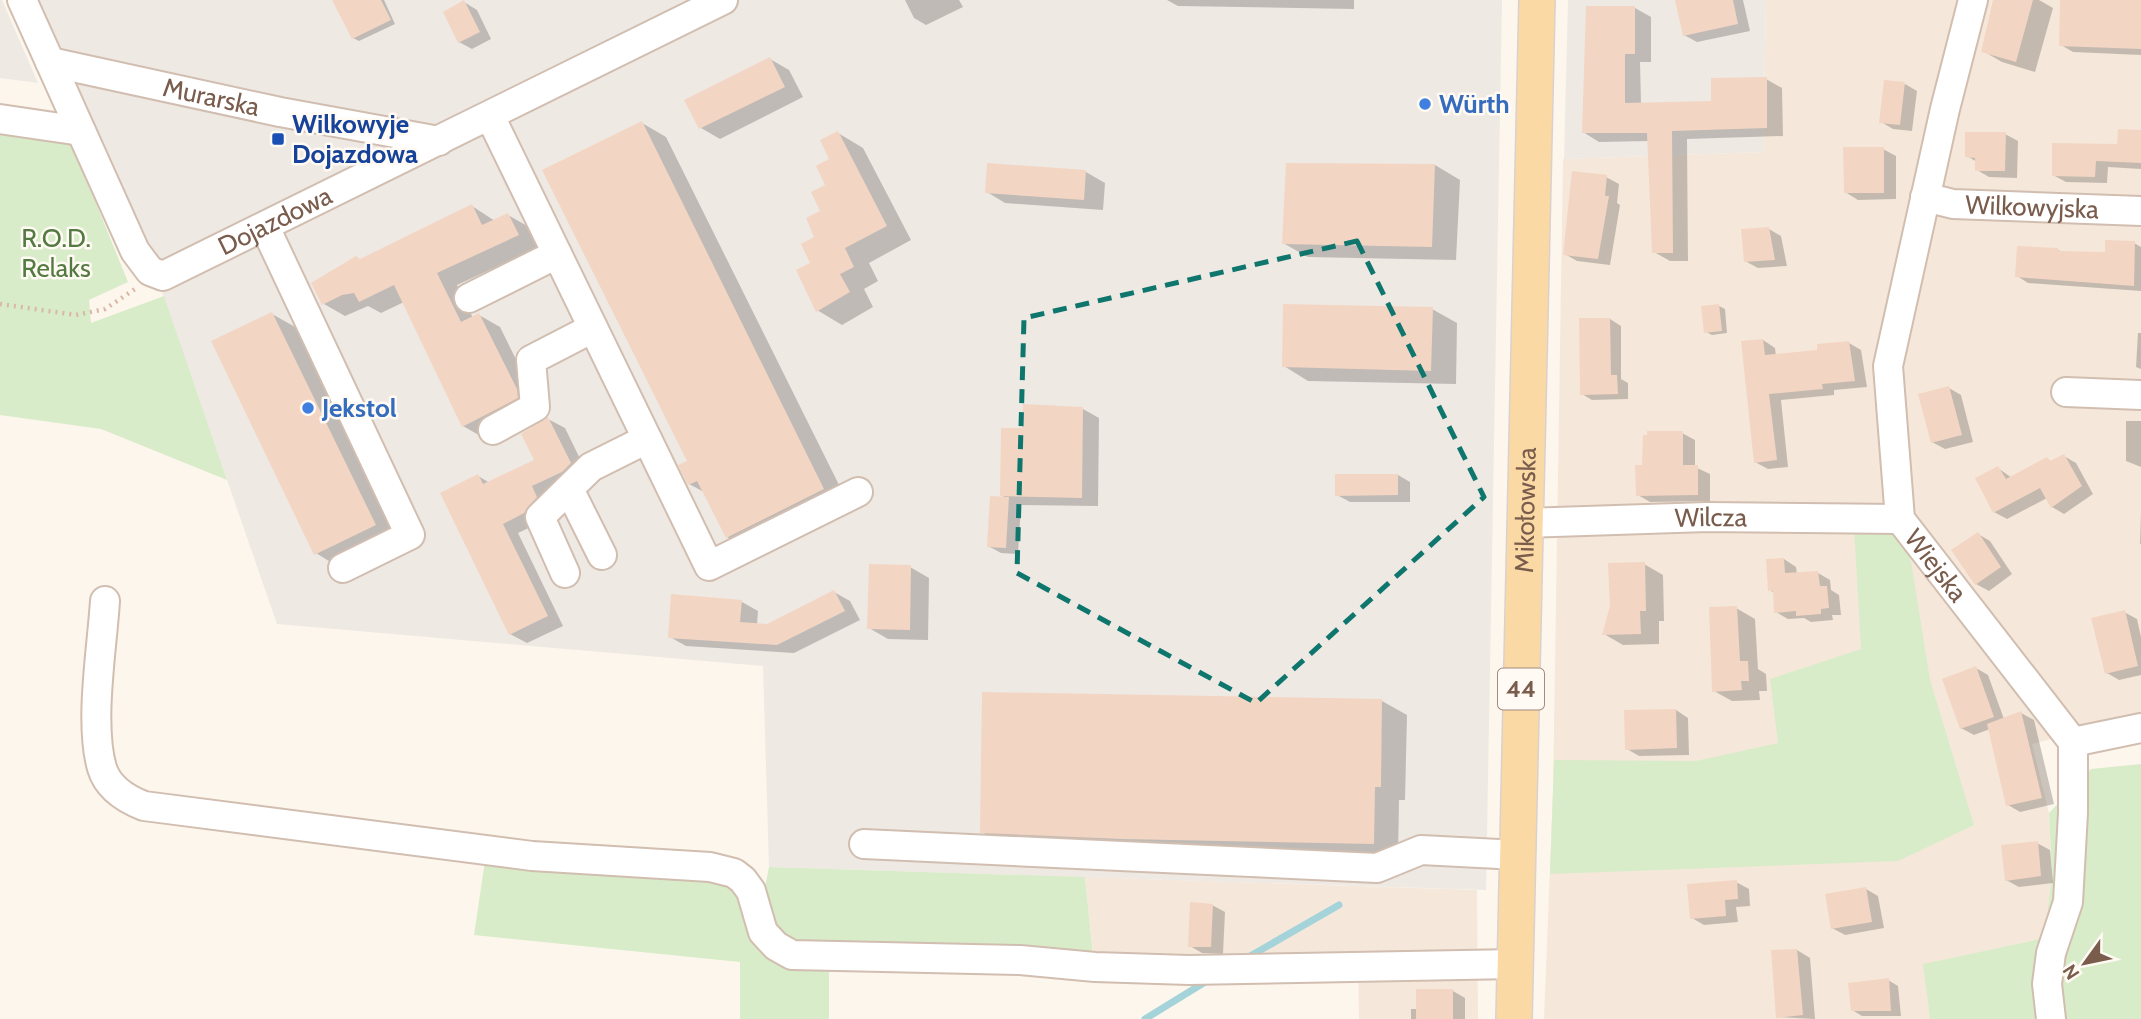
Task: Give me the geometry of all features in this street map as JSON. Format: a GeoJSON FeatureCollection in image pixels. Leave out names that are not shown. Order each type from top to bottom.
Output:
{"type":"FeatureCollection","features":[{"type":"Feature","properties":{"kind":"main road","name":"Mikołowska"},"geometry":{"type":"LineString","coordinates":[[1514,1019],[1537,0]]}},
{"type":"Feature","properties":{"kind":"street","name":"Dojazdowa"},"geometry":{"type":"LineString","coordinates":[[156,275],[171,273],[723,0]]}},
{"type":"Feature","properties":{"kind":"street","name":"Wiejska"},"geometry":{"type":"LineString","coordinates":[[1973,0],[1888,366],[1900,519],[2073,742]]}},
{"type":"Feature","properties":{"kind":"street"},"geometry":{"type":"LineString","coordinates":[[16,4],[50,62],[135,251],[149,271],[156,275]]}},
{"type":"Feature","properties":{"kind":"street","name":"Murarska"},"geometry":{"type":"LineString","coordinates":[[50,62],[280,112],[439,141]]}},
{"type":"Feature","properties":{"kind":"street"},"geometry":{"type":"LineString","coordinates":[[489,116],[709,566],[858,492]]}},
{"type":"Feature","properties":{"kind":"street"},"geometry":{"type":"LineString","coordinates":[[0,120],[81,131]]}},
{"type":"Feature","properties":{"kind":"street","name":"Wilkowyjska"},"geometry":{"type":"LineString","coordinates":[[1926,197],[1953,204],[2141,211]]}},
{"type":"Feature","properties":{"kind":"street"},"geometry":{"type":"LineString","coordinates":[[265,227],[410,535],[343,568]]}},
{"type":"Feature","properties":{"kind":"street"},"geometry":{"type":"LineString","coordinates":[[469,298],[557,254]]}},
{"type":"Feature","properties":{"kind":"street"},"geometry":{"type":"LineString","coordinates":[[494,430],[534,407],[531,360],[593,328]]}},
{"type":"Feature","properties":{"kind":"street"},"geometry":{"type":"LineString","coordinates":[[2066,392],[2141,395]]}},
{"type":"Feature","properties":{"kind":"street"},"geometry":{"type":"LineString","coordinates":[[565,573],[540,517],[591,467],[647,439]]}},
{"type":"Feature","properties":{"kind":"street"},"geometry":{"type":"LineString","coordinates":[[569,489],[602,555]]}},
{"type":"Feature","properties":{"kind":"street","name":"Wilcza"},"geometry":{"type":"LineString","coordinates":[[1524,523],[1707,517],[1900,519]]}},
{"type":"Feature","properties":{"kind":"street"},"geometry":{"type":"LineString","coordinates":[[106,601],[97,728],[102,769],[119,792],[144,806],[532,856],[710,867],[734,873],[751,891],[763,932],[776,946],[792,955],[1020,960],[1095,967],[1226,969],[1516,964]]}},
{"type":"Feature","properties":{"kind":"street"},"geometry":{"type":"LineString","coordinates":[[2050,1019],[2047,984],[2051,953],[2068,902],[2073,813],[2073,742],[2141,728]]}},
{"type":"Feature","properties":{"kind":"street"},"geometry":{"type":"LineString","coordinates":[[864,844],[1377,868],[1420,849],[1517,855]]}},
{"type":"Feature","properties":{"kind":"path"},"geometry":{"type":"LineString","coordinates":[[0,304],[76,315],[105,309],[156,275]]}},
{"type":"Feature","properties":{"kind":"highlighted area"},"geometry":{"type":"Polygon","coordinates":[[[1357,241],[1484,497],[1256,703],[1017,573],[1024,318],[1357,241]]]}},
{"type":"Feature","properties":{"kind":"shaded area"},"geometry":{"type":"Polygon","coordinates":[[[2,0],[38,83],[0,78],[2,0]]]}},
{"type":"Feature","properties":{"kind":"shaded area"},"geometry":{"type":"Polygon","coordinates":[[[19,0],[1502,0],[1486,890],[769,867],[763,666],[277,624],[156,275],[19,0]]]}},
{"type":"Feature","properties":{"kind":"shaded area"},"geometry":{"type":"Polygon","coordinates":[[[1568,0],[1766,0],[1763,152],[1564,159],[1568,0]]]}},
{"type":"Feature","properties":{"kind":"shaded area"},"geometry":{"type":"Polygon","coordinates":[[[1766,0],[2141,0],[2141,716],[2032,744],[2049,813],[2052,875],[2044,938],[1924,964],[1930,1019],[1544,1019],[1553,793],[1563,159],[1763,152],[1766,0]]]}},
{"type":"Feature","properties":{"kind":"shaded area"},"geometry":{"type":"Polygon","coordinates":[[[1085,877],[1477,890],[1478,1019],[1359,1019],[1358,958],[1094,961],[1085,877]]]}},
{"type":"Feature","properties":{"kind":"green space","name":"R.O.D. Relaks"},"geometry":{"type":"Polygon","coordinates":[[[0,127],[69,137],[128,282],[89,300],[91,323],[164,296],[227,480],[101,429],[0,415],[0,127]]]}},
{"type":"Feature","properties":{"kind":"green space"},"geometry":{"type":"Polygon","coordinates":[[[1854,528],[1879,529],[1892,534],[1910,555],[1930,680],[1974,825],[1898,861],[1550,874],[1554,760],[1696,761],[1778,743],[1770,679],[1861,649],[1854,528]]]}},
{"type":"Feature","properties":{"kind":"green space"},"geometry":{"type":"Polygon","coordinates":[[[2141,764],[2141,1019],[1930,1019],[1923,964],[2044,938],[2052,875],[2049,813],[2091,769],[2141,764]]]}},
{"type":"Feature","properties":{"kind":"green space"},"geometry":{"type":"Polygon","coordinates":[[[485,861],[718,876],[743,896],[791,964],[829,971],[829,1019],[740,1019],[740,962],[474,935],[485,861]]]}},
{"type":"Feature","properties":{"kind":"green space"},"geometry":{"type":"Polygon","coordinates":[[[769,867],[1085,877],[1093,955],[787,941],[762,902],[769,867]]]}},
{"type":"Feature","properties":{"kind":"building"},"geometry":{"type":"Polygon","coordinates":[[[332,0],[381,0],[391,20],[352,39],[332,0]]]}},
{"type":"Feature","properties":{"kind":"building"},"geometry":{"type":"Polygon","coordinates":[[[464,0],[480,32],[458,43],[443,12],[464,0]]]}},
{"type":"Feature","properties":{"kind":"building"},"geometry":{"type":"Polygon","coordinates":[[[1675,0],[1733,0],[1738,24],[1683,36],[1675,0]]]}},
{"type":"Feature","properties":{"kind":"building"},"geometry":{"type":"Polygon","coordinates":[[[1993,0],[2033,0],[2016,62],[1981,52],[1993,0]]]}},
{"type":"Feature","properties":{"kind":"building"},"geometry":{"type":"Polygon","coordinates":[[[2060,0],[2141,0],[2141,49],[2059,46],[2060,0]]]}},
{"type":"Feature","properties":{"kind":"building"},"geometry":{"type":"Polygon","coordinates":[[[1586,6],[1635,6],[1635,54],[1625,54],[1625,103],[1711,101],[1711,78],[1767,77],[1767,128],[1672,131],[1673,253],[1652,253],[1647,133],[1582,133],[1586,6]]]}},
{"type":"Feature","properties":{"kind":"building"},"geometry":{"type":"Polygon","coordinates":[[[770,57],[785,87],[699,129],[684,100],[770,57]]]}},
{"type":"Feature","properties":{"kind":"building"},"geometry":{"type":"Polygon","coordinates":[[[1884,80],[1905,82],[1900,125],[1879,123],[1884,80]]]}},
{"type":"Feature","properties":{"kind":"building"},"geometry":{"type":"Polygon","coordinates":[[[642,121],[824,489],[726,538],[697,481],[688,485],[678,465],[687,461],[542,170],[642,121]]]}},
{"type":"Feature","properties":{"kind":"building"},"geometry":{"type":"Polygon","coordinates":[[[2118,129],[2141,130],[2141,163],[2096,161],[2095,177],[2052,176],[2052,143],[2117,144],[2118,129]]]}},
{"type":"Feature","properties":{"kind":"building"},"geometry":{"type":"Polygon","coordinates":[[[838,131],[887,226],[845,248],[854,267],[840,274],[850,292],[816,312],[796,270],[810,263],[801,244],[814,237],[806,218],[820,211],[811,192],[825,185],[816,166],[829,159],[820,140],[838,131]]]}},
{"type":"Feature","properties":{"kind":"building"},"geometry":{"type":"Polygon","coordinates":[[[1965,132],[2006,132],[2005,171],[1975,171],[1975,158],[1965,157],[1965,132]]]}},
{"type":"Feature","properties":{"kind":"building"},"geometry":{"type":"Polygon","coordinates":[[[1843,147],[1884,147],[1884,193],[1844,193],[1843,147]]]}},
{"type":"Feature","properties":{"kind":"building"},"geometry":{"type":"Polygon","coordinates":[[[987,163],[1086,170],[1084,200],[985,193],[987,163]]]}},
{"type":"Feature","properties":{"kind":"building"},"geometry":{"type":"Polygon","coordinates":[[[1286,163],[1435,164],[1432,247],[1282,244],[1286,163]]]}},
{"type":"Feature","properties":{"kind":"building"},"geometry":{"type":"Polygon","coordinates":[[[1572,171],[1607,175],[1605,196],[1609,196],[1598,259],[1563,255],[1572,171]]]}},
{"type":"Feature","properties":{"kind":"building"},"geometry":{"type":"Polygon","coordinates":[[[472,204],[482,225],[508,213],[519,235],[437,273],[461,322],[479,313],[517,389],[518,398],[462,427],[394,285],[359,302],[354,293],[342,295],[322,305],[311,283],[356,256],[360,259],[472,204]]]}},
{"type":"Feature","properties":{"kind":"building"},"geometry":{"type":"Polygon","coordinates":[[[1769,227],[1775,260],[1744,262],[1741,229],[1769,227]]]}},
{"type":"Feature","properties":{"kind":"building"},"geometry":{"type":"Polygon","coordinates":[[[2105,240],[2135,241],[2134,286],[2015,277],[2017,246],[2058,248],[2058,251],[2105,252],[2105,240]]]}},
{"type":"Feature","properties":{"kind":"building"},"geometry":{"type":"Polygon","coordinates":[[[1283,304],[1433,307],[1431,371],[1282,367],[1283,304]]]}},
{"type":"Feature","properties":{"kind":"building"},"geometry":{"type":"Polygon","coordinates":[[[1719,304],[1722,331],[1704,333],[1701,306],[1719,304]]]}},
{"type":"Feature","properties":{"kind":"building"},"geometry":{"type":"Polygon","coordinates":[[[272,312],[376,525],[314,555],[211,341],[272,312]]]}},
{"type":"Feature","properties":{"kind":"building"},"geometry":{"type":"Polygon","coordinates":[[[1579,318],[1610,318],[1611,375],[1617,375],[1618,394],[1580,395],[1579,318]]]}},
{"type":"Feature","properties":{"kind":"building"},"geometry":{"type":"Polygon","coordinates":[[[1763,339],[1765,355],[1817,350],[1817,344],[1849,341],[1855,381],[1822,384],[1823,389],[1769,394],[1777,460],[1754,463],[1741,341],[1763,339]]]}},
{"type":"Feature","properties":{"kind":"building"},"geometry":{"type":"Polygon","coordinates":[[[1949,386],[1962,435],[1931,443],[1918,394],[1949,386]]]}},
{"type":"Feature","properties":{"kind":"building"},"geometry":{"type":"Polygon","coordinates":[[[1023,404],[1083,407],[1082,498],[1000,496],[1001,428],[1022,428],[1023,404]]]}},
{"type":"Feature","properties":{"kind":"building"},"geometry":{"type":"Polygon","coordinates":[[[548,417],[571,463],[562,472],[532,486],[537,497],[524,513],[503,524],[548,616],[509,635],[440,493],[478,474],[483,484],[534,460],[521,434],[548,417]]]}},
{"type":"Feature","properties":{"kind":"building"},"geometry":{"type":"Polygon","coordinates":[[[1647,431],[1683,431],[1683,465],[1698,465],[1698,495],[1636,496],[1635,465],[1642,465],[1643,435],[1647,435],[1647,431]]]}},
{"type":"Feature","properties":{"kind":"building"},"geometry":{"type":"Polygon","coordinates":[[[2064,454],[2082,486],[2051,508],[2040,488],[1993,513],[1975,478],[1998,466],[2006,479],[2047,457],[2050,461],[2064,454]]]}},
{"type":"Feature","properties":{"kind":"building"},"geometry":{"type":"Polygon","coordinates":[[[1335,474],[1398,474],[1398,495],[1335,496],[1335,474]]]}},
{"type":"Feature","properties":{"kind":"building"},"geometry":{"type":"Polygon","coordinates":[[[990,496],[1009,497],[1006,548],[987,547],[990,496]]]}},
{"type":"Feature","properties":{"kind":"building"},"geometry":{"type":"Polygon","coordinates":[[[1978,532],[2001,567],[1975,585],[1951,550],[1978,532]]]}},
{"type":"Feature","properties":{"kind":"building"},"geometry":{"type":"Polygon","coordinates":[[[1784,558],[1785,573],[1818,571],[1820,586],[1827,586],[1829,608],[1821,609],[1821,614],[1796,616],[1796,611],[1774,613],[1773,591],[1768,591],[1766,559],[1784,558]]]}},
{"type":"Feature","properties":{"kind":"building"},"geometry":{"type":"Polygon","coordinates":[[[1645,562],[1646,611],[1640,611],[1641,634],[1602,635],[1610,606],[1608,563],[1645,562]]]}},
{"type":"Feature","properties":{"kind":"building"},"geometry":{"type":"Polygon","coordinates":[[[869,564],[911,565],[910,630],[867,629],[869,564]]]}},
{"type":"Feature","properties":{"kind":"building"},"geometry":{"type":"Polygon","coordinates":[[[834,590],[845,611],[777,645],[668,638],[671,594],[742,600],[740,622],[767,624],[834,590]]]}},
{"type":"Feature","properties":{"kind":"building"},"geometry":{"type":"Polygon","coordinates":[[[1737,606],[1740,661],[1748,661],[1749,681],[1741,681],[1742,690],[1712,692],[1709,607],[1737,606]]]}},
{"type":"Feature","properties":{"kind":"building"},"geometry":{"type":"Polygon","coordinates":[[[2125,610],[2138,666],[2105,674],[2091,618],[2125,610]]]}},
{"type":"Feature","properties":{"kind":"building"},"geometry":{"type":"Polygon","coordinates":[[[1976,666],[1994,717],[1960,729],[1942,679],[1976,666]]]}},
{"type":"Feature","properties":{"kind":"building"},"geometry":{"type":"Polygon","coordinates":[[[982,692],[1382,699],[1381,787],[1375,787],[1374,844],[980,833],[982,692]]]}},
{"type":"Feature","properties":{"kind":"building"},"geometry":{"type":"Polygon","coordinates":[[[1676,709],[1677,748],[1625,750],[1624,710],[1676,709]]]}},
{"type":"Feature","properties":{"kind":"building"},"geometry":{"type":"Polygon","coordinates":[[[2021,711],[2042,798],[2006,806],[1987,724],[2021,711]]]}},
{"type":"Feature","properties":{"kind":"building"},"geometry":{"type":"Polygon","coordinates":[[[2038,841],[2041,876],[2005,881],[2001,845],[2038,841]]]}},
{"type":"Feature","properties":{"kind":"building"},"geometry":{"type":"Polygon","coordinates":[[[1737,880],[1738,899],[1725,900],[1726,916],[1690,919],[1687,884],[1737,880]]]}},
{"type":"Feature","properties":{"kind":"building"},"geometry":{"type":"Polygon","coordinates":[[[1866,887],[1872,922],[1831,929],[1825,894],[1866,887]]]}},
{"type":"Feature","properties":{"kind":"building"},"geometry":{"type":"Polygon","coordinates":[[[1190,902],[1213,904],[1211,947],[1188,947],[1190,902]]]}},
{"type":"Feature","properties":{"kind":"building"},"geometry":{"type":"Polygon","coordinates":[[[1797,949],[1803,1015],[1776,1018],[1771,950],[1797,949]]]}},
{"type":"Feature","properties":{"kind":"building"},"geometry":{"type":"Polygon","coordinates":[[[1889,978],[1891,1011],[1851,1011],[1848,983],[1889,978]]]}},
{"type":"Feature","properties":{"kind":"building"},"geometry":{"type":"Polygon","coordinates":[[[1416,989],[1453,989],[1453,1019],[1416,1019],[1416,989]]]}},
{"type":"Feature","properties":{"kind":"waterway"},"geometry":{"type":"LineString","coordinates":[[1245,959],[1339,905]]}},
{"type":"Feature","properties":{"kind":"waterway"},"geometry":{"type":"LineString","coordinates":[[1145,1019],[1210,979]]}},
{"type":"Feature","properties":{"kind":"place","name":"Würth"},"geometry":{"type":"Point","coordinates":[1425,104]}},
{"type":"Feature","properties":{"kind":"place","name":"Wilkowyje Dojazdowa"},"geometry":{"type":"Point","coordinates":[278,139]}},
{"type":"Feature","properties":{"kind":"place","name":"Jekstol"},"geometry":{"type":"Point","coordinates":[308,408]}}]}
